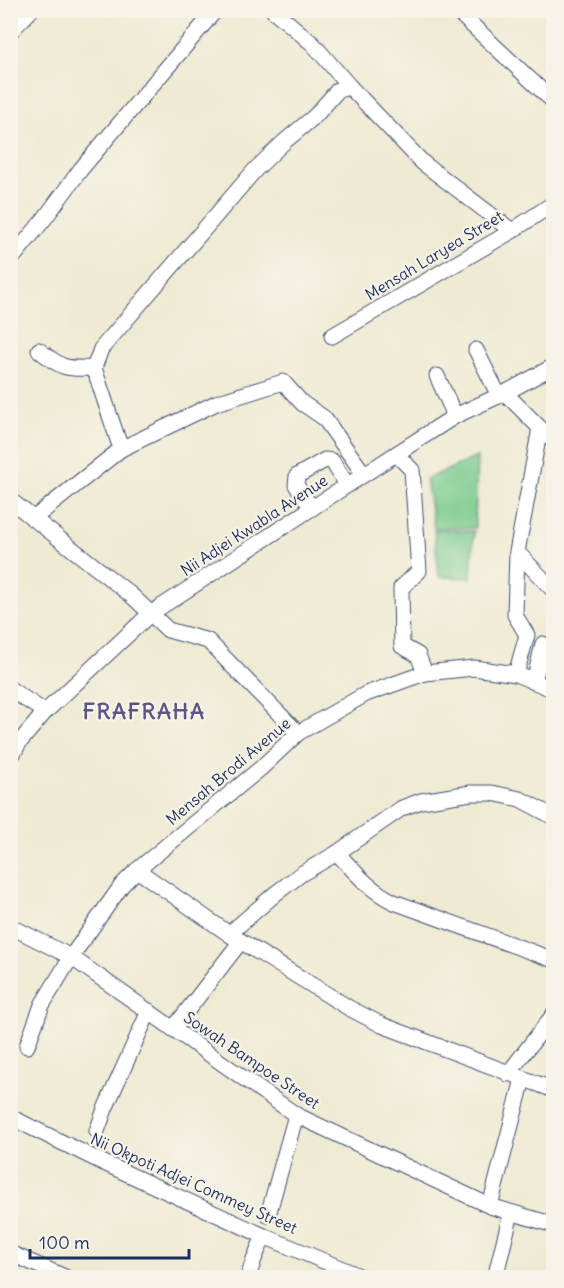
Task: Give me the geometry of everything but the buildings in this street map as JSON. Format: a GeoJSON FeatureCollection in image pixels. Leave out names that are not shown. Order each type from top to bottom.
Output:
{"type":"FeatureCollection","features":[{"type":"Feature","properties":{"kind":"street"},"geometry":{"type":"LineString","coordinates":[[10,32],[30,10]]}},
{"type":"Feature","properties":{"kind":"street"},"geometry":{"type":"LineString","coordinates":[[273,10],[313,44],[350,87],[423,163],[512,231]]}},
{"type":"Feature","properties":{"kind":"street"},"geometry":{"type":"LineString","coordinates":[[456,10],[554,102]]}},
{"type":"Feature","properties":{"kind":"street"},"geometry":{"type":"LineString","coordinates":[[10,261],[81,169],[214,11]]}},
{"type":"Feature","properties":{"kind":"street"},"geometry":{"type":"LineString","coordinates":[[121,449],[94,368],[101,349],[255,170],[315,116],[338,90],[350,87]]}},
{"type":"Feature","properties":{"kind":"street","name":"Mensah Laryea Street"},"geometry":{"type":"LineString","coordinates":[[332,336],[512,231],[554,203]]}},
{"type":"Feature","properties":{"kind":"street"},"geometry":{"type":"LineString","coordinates":[[39,350],[61,367],[94,368]]}},
{"type":"Feature","properties":{"kind":"street"},"geometry":{"type":"LineString","coordinates":[[476,350],[502,395],[554,442]]}},
{"type":"Feature","properties":{"kind":"street","name":"Nii Adjei Kwabla Avenue"},"geometry":{"type":"LineString","coordinates":[[10,759],[19,743],[45,712],[150,614],[455,416],[502,395],[554,366]]}},
{"type":"Feature","properties":{"kind":"street"},"geometry":{"type":"LineString","coordinates":[[437,376],[455,416]]}},
{"type":"Feature","properties":{"kind":"street"},"geometry":{"type":"LineString","coordinates":[[33,519],[121,449],[216,403],[283,382],[303,403],[324,417],[364,474]]}},
{"type":"Feature","properties":{"kind":"street"},"geometry":{"type":"LineString","coordinates":[[534,682],[548,647],[527,635],[515,615],[517,552],[540,428]]}},
{"type":"Feature","properties":{"kind":"street"},"geometry":{"type":"LineString","coordinates":[[396,454],[412,470],[419,571],[401,588],[402,646],[418,655],[425,673]]}},
{"type":"Feature","properties":{"kind":"street"},"geometry":{"type":"LineString","coordinates":[[312,508],[296,485],[297,476],[325,460],[332,461],[347,485]]}},
{"type":"Feature","properties":{"kind":"street"},"geometry":{"type":"LineString","coordinates":[[10,500],[131,594],[168,630],[208,641],[298,733]]}},
{"type":"Feature","properties":{"kind":"street"},"geometry":{"type":"LineString","coordinates":[[517,552],[554,591]]}},
{"type":"Feature","properties":{"kind":"street"},"geometry":{"type":"LineString","coordinates":[[516,674],[527,635]]}},
{"type":"Feature","properties":{"kind":"street","name":"Mensah Brodi Avenue"},"geometry":{"type":"LineString","coordinates":[[27,1046],[42,1005],[71,957],[122,885],[137,870],[261,768],[298,733],[366,694],[425,673],[474,668],[516,674],[554,690]]}},
{"type":"Feature","properties":{"kind":"street"},"geometry":{"type":"LineString","coordinates":[[10,689],[45,712]]}},
{"type":"Feature","properties":{"kind":"street"},"geometry":{"type":"LineString","coordinates":[[173,1029],[235,938],[275,894],[402,808],[421,801],[451,796],[492,793],[520,799],[554,817]]}},
{"type":"Feature","properties":{"kind":"street"},"geometry":{"type":"LineString","coordinates":[[337,853],[379,895],[554,960]]}},
{"type":"Feature","properties":{"kind":"street"},"geometry":{"type":"LineString","coordinates":[[137,870],[235,938],[382,1025],[554,1090]]}},
{"type":"Feature","properties":{"kind":"street","name":"Sowah Bampoe Street"},"geometry":{"type":"LineString","coordinates":[[10,926],[71,957],[296,1115],[490,1206],[554,1225]]}},
{"type":"Feature","properties":{"kind":"street"},"geometry":{"type":"LineString","coordinates":[[97,1131],[148,1011]]}},
{"type":"Feature","properties":{"kind":"street"},"geometry":{"type":"LineString","coordinates":[[490,1206],[515,1076],[554,1014]]}},
{"type":"Feature","properties":{"kind":"street"},"geometry":{"type":"LineString","coordinates":[[268,1215],[296,1115]]}},
{"type":"Feature","properties":{"kind":"street","name":"Nii Okpoti Adjei Commey Street"},"geometry":{"type":"LineString","coordinates":[[10,1116],[104,1163],[264,1236],[364,1278]]}},
{"type":"Feature","properties":{"kind":"street"},"geometry":{"type":"LineString","coordinates":[[495,1278],[511,1214]]}},
{"type":"Feature","properties":{"kind":"street"},"geometry":{"type":"LineString","coordinates":[[248,1278],[264,1236]]}},
{"type":"Feature","properties":{"kind":"street"},"geometry":{"type":"LineString","coordinates":[[10,1253],[67,1278]]}},
{"type":"Feature","properties":{"kind":"green space"},"geometry":{"type":"Polygon","coordinates":[[[477,457],[475,528],[434,528],[426,479],[477,457]]]}},
{"type":"Feature","properties":{"kind":"green space"},"geometry":{"type":"Polygon","coordinates":[[[434,530],[474,531],[471,578],[439,577],[434,530]]]}},
{"type":"Feature","properties":{"kind":"district","name":"FRAFRAHA"},"geometry":{"type":"Point","coordinates":[144,711]}}]}
